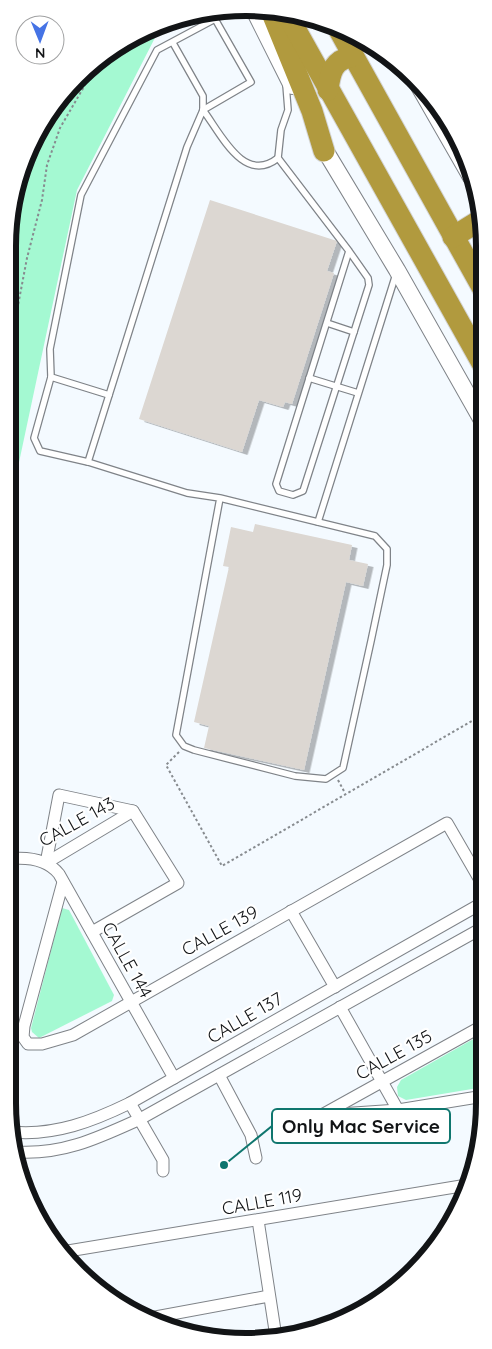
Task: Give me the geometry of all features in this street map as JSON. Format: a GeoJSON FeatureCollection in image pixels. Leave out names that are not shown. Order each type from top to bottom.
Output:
{"type":"FeatureCollection","features":[{"type":"Feature","properties":{"kind":"highway"},"geometry":{"type":"LineString","coordinates":[[274,18],[312,111],[324,151]]}},
{"type":"Feature","properties":{"kind":"highway"},"geometry":{"type":"LineString","coordinates":[[291,21],[476,353]]}},
{"type":"Feature","properties":{"kind":"highway"},"geometry":{"type":"LineString","coordinates":[[343,38],[476,277]]}},
{"type":"Feature","properties":{"kind":"highway"},"geometry":{"type":"LineString","coordinates":[[328,90],[333,67],[345,58],[353,56]]}},
{"type":"Feature","properties":{"kind":"highway"},"geometry":{"type":"LineString","coordinates":[[453,237],[475,224]]}},
{"type":"Feature","properties":{"kind":"main road"},"geometry":{"type":"LineString","coordinates":[[257,17],[324,151],[397,270],[476,410]]}},
{"type":"Feature","properties":{"kind":"main road"},"geometry":{"type":"LineString","coordinates":[[440,123],[451,141]]}},
{"type":"Feature","properties":{"kind":"street"},"geometry":{"type":"LineString","coordinates":[[46,863],[59,795],[134,812],[178,883],[92,932]]}},
{"type":"Feature","properties":{"kind":"street","name":"CALLE 143"},"geometry":{"type":"LineString","coordinates":[[16,859],[29,858],[46,863],[134,812]]}},
{"type":"Feature","properties":{"kind":"street","name":"CALLE 139"},"geometry":{"type":"LineString","coordinates":[[64,882],[22,1032],[24,1040],[28,1044],[42,1044],[73,1035],[447,823],[476,873]]}},
{"type":"Feature","properties":{"kind":"street","name":"CALLE 144"},"geometry":{"type":"LineString","coordinates":[[46,863],[55,869],[64,882],[174,1078]]}},
{"type":"Feature","properties":{"kind":"street","name":"CALLE 137"},"geometry":{"type":"LineString","coordinates":[[18,1132],[69,1128],[95,1120],[130,1103],[476,907]]}},
{"type":"Feature","properties":{"kind":"street"},"geometry":{"type":"LineString","coordinates":[[291,911],[335,987]]}},
{"type":"Feature","properties":{"kind":"street","name":"CALLE 137"},"geometry":{"type":"LineString","coordinates":[[22,1153],[37,1154],[83,1145],[140,1119],[476,931]]}},
{"type":"Feature","properties":{"kind":"street"},"geometry":{"type":"LineString","coordinates":[[386,958],[398,975]]}},
{"type":"Feature","properties":{"kind":"street"},"geometry":{"type":"LineString","coordinates":[[340,1008],[398,1110],[476,1097]]}},
{"type":"Feature","properties":{"kind":"street"},"geometry":{"type":"LineString","coordinates":[[269,1024],[279,1041]]}},
{"type":"Feature","properties":{"kind":"street","name":"CALLE 135"},"geometry":{"type":"LineString","coordinates":[[398,1110],[315,1116],[476,1029]]}},
{"type":"Feature","properties":{"kind":"street"},"geometry":{"type":"LineString","coordinates":[[219,1075],[251,1135],[256,1158]]}},
{"type":"Feature","properties":{"kind":"street"},"geometry":{"type":"LineString","coordinates":[[130,1103],[163,1160],[163,1171]]}},
{"type":"Feature","properties":{"kind":"street","name":"CALLE 119"},"geometry":{"type":"LineString","coordinates":[[70,1251],[460,1186]]}},
{"type":"Feature","properties":{"kind":"street"},"geometry":{"type":"LineString","coordinates":[[258,1220],[275,1331]]}},
{"type":"Feature","properties":{"kind":"street"},"geometry":{"type":"LineString","coordinates":[[161,1316],[270,1296]]}},
{"type":"Feature","properties":{"kind":"lane"},"geometry":{"type":"LineString","coordinates":[[203,110],[252,82],[215,19],[157,50],[81,195],[50,349],[51,377],[34,438],[40,452],[88,462],[187,493],[220,498],[375,536],[387,550],[383,584],[343,768],[326,779],[294,776],[184,746],[179,741],[176,727],[220,498]]}},
{"type":"Feature","properties":{"kind":"lane"},"geometry":{"type":"LineString","coordinates":[[88,462],[186,147],[203,110],[203,96],[173,43]]}},
{"type":"Feature","properties":{"kind":"lane"},"geometry":{"type":"LineString","coordinates":[[283,68],[288,110],[281,130],[278,158],[349,251],[368,278],[370,285],[303,491],[293,495],[280,492],[276,484],[349,251]]}},
{"type":"Feature","properties":{"kind":"lane"},"geometry":{"type":"LineString","coordinates":[[203,110],[239,159],[260,167],[268,166],[278,158]]}},
{"type":"Feature","properties":{"kind":"lane"},"geometry":{"type":"LineString","coordinates":[[318,522],[397,270]]}},
{"type":"Feature","properties":{"kind":"lane"},"geometry":{"type":"LineString","coordinates":[[327,323],[354,332]]}},
{"type":"Feature","properties":{"kind":"lane"},"geometry":{"type":"LineString","coordinates":[[51,377],[109,395]]}},
{"type":"Feature","properties":{"kind":"lane"},"geometry":{"type":"LineString","coordinates":[[309,378],[358,394]]}},
{"type":"Feature","properties":{"kind":"path"},"geometry":{"type":"LineString","coordinates":[[16,316],[27,258],[42,200],[47,165],[60,128],[88,80]]}},
{"type":"Feature","properties":{"kind":"path"},"geometry":{"type":"LineString","coordinates":[[184,746],[166,765],[222,866],[476,719]]}},
{"type":"Feature","properties":{"kind":"path"},"geometry":{"type":"LineString","coordinates":[[334,774],[346,794]]}},
{"type":"Feature","properties":{"kind":"green space"},"geometry":{"type":"Polygon","coordinates":[[[157,35],[77,190],[16,476],[16,246],[18,216],[28,172],[47,131],[73,95],[95,73],[118,55],[157,35]]]}},
{"type":"Feature","properties":{"kind":"green space"},"geometry":{"type":"Polygon","coordinates":[[[62,908],[69,910],[114,995],[112,1001],[39,1038],[32,1032],[31,1028],[62,908]]]}},
{"type":"Feature","properties":{"kind":"green space"},"geometry":{"type":"Polygon","coordinates":[[[476,1038],[476,1088],[406,1100],[398,1096],[397,1087],[401,1080],[476,1038]]]}},
{"type":"Feature","properties":{"kind":"building"},"geometry":{"type":"Polygon","coordinates":[[[210,200],[337,241],[327,271],[334,273],[292,404],[285,402],[283,407],[259,400],[242,452],[139,419],[210,200]]]}},
{"type":"Feature","properties":{"kind":"building"},"geometry":{"type":"Polygon","coordinates":[[[255,524],[352,545],[349,560],[368,564],[363,586],[346,582],[304,770],[204,748],[209,726],[194,722],[229,567],[223,566],[231,527],[253,532],[255,524]]]}},
{"type":"Feature","properties":{"kind":"place","name":"Only Mac Service"},"geometry":{"type":"Point","coordinates":[224,1165]}}]}
